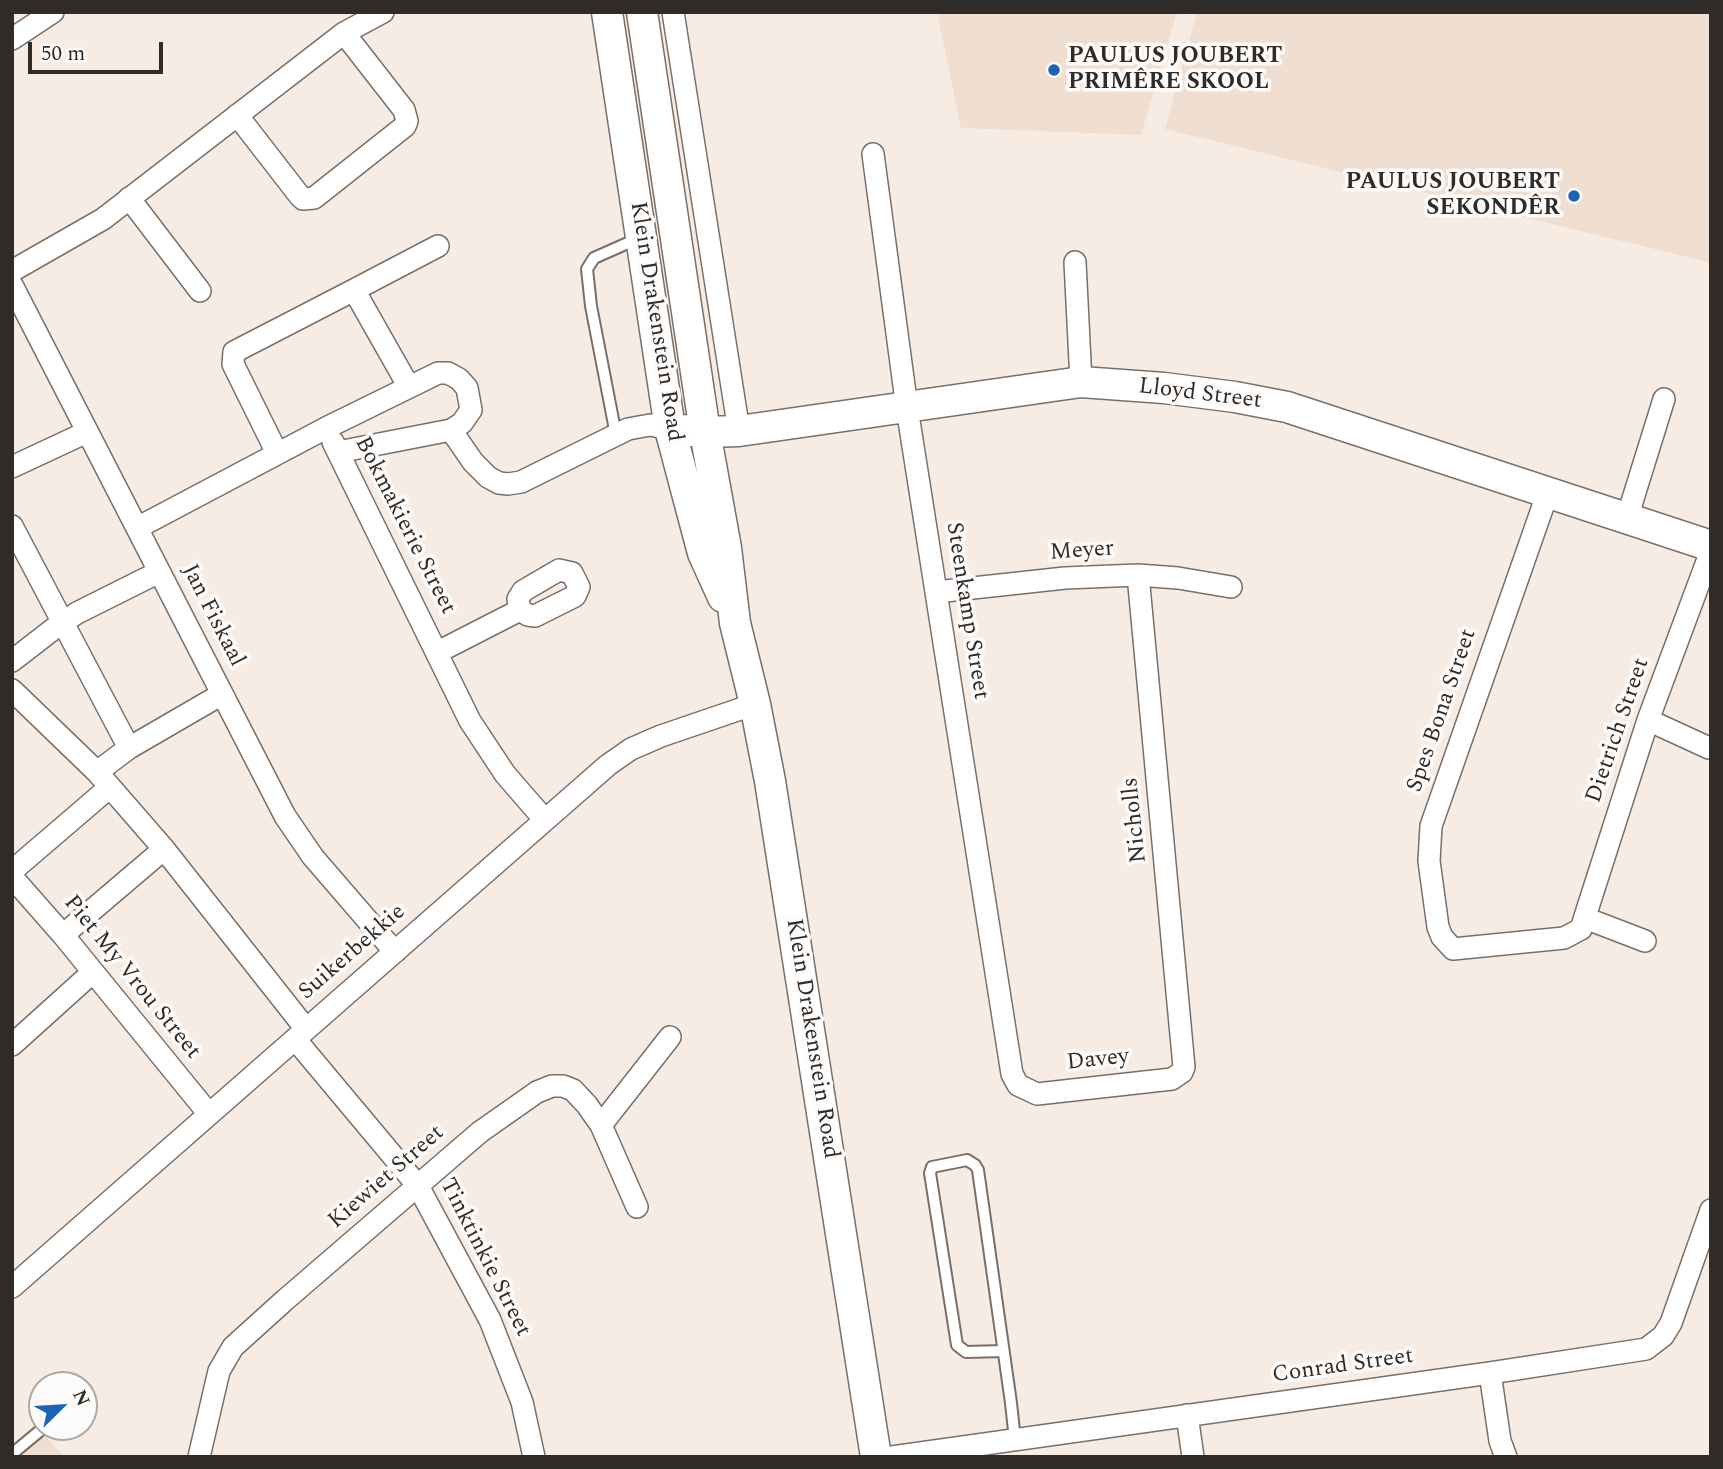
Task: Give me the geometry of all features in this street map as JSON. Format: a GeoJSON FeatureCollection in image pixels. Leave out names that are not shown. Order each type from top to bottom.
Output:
{"type":"FeatureCollection","features":[{"type":"Feature","properties":{"kind":"main road","name":"Klein Drakenstein Road"},"geometry":{"type":"LineString","coordinates":[[607,12],[670,429],[703,553],[734,623]]}},
{"type":"Feature","properties":{"kind":"main road","name":"Klein Drakenstein Road"},"geometry":{"type":"LineString","coordinates":[[642,12],[705,432],[726,548],[734,623],[755,704],[770,781],[876,1457]]}},
{"type":"Feature","properties":{"kind":"main road","name":"Lloyd Street"},"geometry":{"type":"LineString","coordinates":[[670,429],[739,431],[1081,383],[1164,388],[1235,397],[1287,408],[1627,518],[1711,549]]}},
{"type":"Feature","properties":{"kind":"street"},"geometry":{"type":"LineString","coordinates":[[12,39],[53,12]]}},
{"type":"Feature","properties":{"kind":"street"},"geometry":{"type":"LineString","coordinates":[[12,271],[85,230],[344,33],[383,12]]}},
{"type":"Feature","properties":{"kind":"street"},"geometry":{"type":"LineString","coordinates":[[673,12],[739,431]]}},
{"type":"Feature","properties":{"kind":"street"},"geometry":{"type":"LineString","coordinates":[[237,115],[299,195],[303,199],[314,198],[407,121],[404,110],[344,33]]}},
{"type":"Feature","properties":{"kind":"street","name":"Steenkamp Street"},"geometry":{"type":"LineString","coordinates":[[873,154],[907,408],[1012,1074]]}},
{"type":"Feature","properties":{"kind":"street"},"geometry":{"type":"LineString","coordinates":[[129,198],[200,291]]}},
{"type":"Feature","properties":{"kind":"street"},"geometry":{"type":"LineString","coordinates":[[277,453],[233,364],[234,352],[438,246]]}},
{"type":"Feature","properties":{"kind":"street"},"geometry":{"type":"LineString","coordinates":[[1075,262],[1081,383]]}},
{"type":"Feature","properties":{"kind":"street","name":"Jan Fiskaal"},"geometry":{"type":"LineString","coordinates":[[12,285],[285,816],[313,857],[395,952]]}},
{"type":"Feature","properties":{"kind":"street"},"geometry":{"type":"LineString","coordinates":[[354,290],[409,387]]}},
{"type":"Feature","properties":{"kind":"street"},"geometry":{"type":"LineString","coordinates":[[326,428],[438,373],[449,373],[467,388],[471,410],[462,423],[452,430],[338,452]]}},
{"type":"Feature","properties":{"kind":"street"},"geometry":{"type":"LineString","coordinates":[[1627,518],[1664,398]]}},
{"type":"Feature","properties":{"kind":"street"},"geometry":{"type":"LineString","coordinates":[[452,430],[473,463],[488,477],[508,484],[521,482],[628,429],[650,425],[670,429]]}},
{"type":"Feature","properties":{"kind":"street","name":"Bokmakierie Street"},"geometry":{"type":"LineString","coordinates":[[136,528],[326,428],[470,721],[484,744],[544,819]]}},
{"type":"Feature","properties":{"kind":"street"},"geometry":{"type":"LineString","coordinates":[[12,467],[87,432]]}},
{"type":"Feature","properties":{"kind":"street","name":"Spes Bona Street"},"geometry":{"type":"LineString","coordinates":[[1548,492],[1431,826],[1429,861],[1438,927],[1442,937],[1453,949],[1564,938],[1583,924]]}},
{"type":"Feature","properties":{"kind":"street"},"geometry":{"type":"LineString","coordinates":[[12,526],[129,748]]}},
{"type":"Feature","properties":{"kind":"street","name":"Dietrich Street"},"geometry":{"type":"LineString","coordinates":[[1583,924],[1648,720],[1711,549]]}},
{"type":"Feature","properties":{"kind":"street"},"geometry":{"type":"LineString","coordinates":[[12,661],[64,621],[159,572]]}},
{"type":"Feature","properties":{"kind":"street","name":"Meyer"},"geometry":{"type":"LineString","coordinates":[[936,592],[1065,578],[1138,575],[1178,578],[1231,587]]}},
{"type":"Feature","properties":{"kind":"street","name":"Nicholls"},"geometry":{"type":"LineString","coordinates":[[1138,575],[1185,1059]]}},
{"type":"Feature","properties":{"kind":"street","name":"Bokmakierie Street"},"geometry":{"type":"LineString","coordinates":[[438,652],[520,610]]}},
{"type":"Feature","properties":{"kind":"street","name":"Tinktinkie Street"},"geometry":{"type":"LineString","coordinates":[[12,690],[103,780],[164,849],[418,1186],[490,1320],[522,1402],[534,1457]]}},
{"type":"Feature","properties":{"kind":"street"},"geometry":{"type":"LineString","coordinates":[[12,871],[103,780],[129,748],[222,694]]}},
{"type":"Feature","properties":{"kind":"street","name":"Suikerbekkie"},"geometry":{"type":"LineString","coordinates":[[12,1287],[608,765],[631,749],[661,736],[755,704]]}},
{"type":"Feature","properties":{"kind":"street"},"geometry":{"type":"LineString","coordinates":[[1648,720],[1709,748]]}},
{"type":"Feature","properties":{"kind":"street"},"geometry":{"type":"LineString","coordinates":[[63,935],[164,849]]}},
{"type":"Feature","properties":{"kind":"street","name":"Piet My Vrou Street"},"geometry":{"type":"LineString","coordinates":[[12,877],[63,935],[209,1114]]}},
{"type":"Feature","properties":{"kind":"street"},"geometry":{"type":"LineString","coordinates":[[1583,924],[1645,941]]}},
{"type":"Feature","properties":{"kind":"street"},"geometry":{"type":"LineString","coordinates":[[12,1045],[93,972]]}},
{"type":"Feature","properties":{"kind":"street"},"geometry":{"type":"LineString","coordinates":[[601,1125],[670,1037]]}},
{"type":"Feature","properties":{"kind":"street","name":"Davey"},"geometry":{"type":"LineString","coordinates":[[1012,1074],[1018,1085],[1037,1094],[1172,1079],[1182,1072],[1185,1059]]}},
{"type":"Feature","properties":{"kind":"street","name":"Kiewiet Street"},"geometry":{"type":"LineString","coordinates":[[199,1457],[219,1371],[233,1348],[480,1132],[537,1092],[552,1086],[573,1090],[601,1125],[637,1207]]}},
{"type":"Feature","properties":{"kind":"street","name":"Conrad Street"},"geometry":{"type":"LineString","coordinates":[[892,1457],[1646,1349],[1663,1336],[1671,1323],[1711,1209]]}},
{"type":"Feature","properties":{"kind":"street"},"geometry":{"type":"LineString","coordinates":[[1490,1373],[1500,1441],[1506,1457]]}},
{"type":"Feature","properties":{"kind":"street"},"geometry":{"type":"LineString","coordinates":[[1187,1415],[1193,1457]]}},
{"type":"Feature","properties":{"kind":"lane"},"geometry":{"type":"LineString","coordinates":[[616,435],[591,306],[587,269],[594,258],[640,237]]}},
{"type":"Feature","properties":{"kind":"lane"},"geometry":{"type":"LineString","coordinates":[[1003,1351],[966,1352],[957,1345],[930,1173],[932,1167],[967,1160],[978,1170],[1003,1351],[1015,1440]]}},
{"type":"Feature","properties":{"kind":"lane"},"geometry":{"type":"LineString","coordinates":[[12,1454],[28,1441]]}},
{"type":"Feature","properties":{"kind":"shaded area","name":"PAULUS JOUBERT PRIMÊRE SKOOL"},"geometry":{"type":"Polygon","coordinates":[[[937,12],[1177,12],[1141,135],[961,128],[937,12]]]}},
{"type":"Feature","properties":{"kind":"shaded area","name":"PAULUS JOUBERT SEKONDÊR"},"geometry":{"type":"Polygon","coordinates":[[[1197,12],[1711,12],[1711,263],[1165,129],[1197,12]]]}},
{"type":"Feature","properties":{"kind":"shaded area"},"geometry":{"type":"Polygon","coordinates":[[[28,1432],[28,1441],[50,1441],[64,1457],[12,1457],[12,1447],[28,1432]]]}},
{"type":"Feature","properties":{"kind":"place","name":"PAULUS JOUBERT PRIMÊRE SKOOL"},"geometry":{"type":"Point","coordinates":[1054,70]}},
{"type":"Feature","properties":{"kind":"place","name":"PAULUS JOUBERT SEKONDÊR"},"geometry":{"type":"Point","coordinates":[1574,196]}}]}
